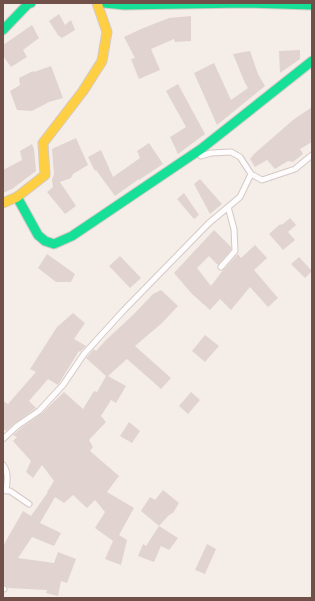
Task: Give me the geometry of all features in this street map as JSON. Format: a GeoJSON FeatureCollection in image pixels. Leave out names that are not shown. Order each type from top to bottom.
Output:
{"type":"FeatureCollection","features":[{"type":"Feature","properties":{"kind":"street"},"geometry":{"type":"LineString","coordinates":[[3,30],[28,4],[31,3]]}},
{"type":"Feature","properties":{"kind":"street"},"geometry":{"type":"LineString","coordinates":[[3,203],[17,197],[45,175],[43,143],[83,90],[102,61],[107,32],[97,3]]}},
{"type":"Feature","properties":{"kind":"street"},"geometry":{"type":"LineString","coordinates":[[104,3],[245,3],[312,5]]}},
{"type":"Feature","properties":{"kind":"street"},"geometry":{"type":"LineString","coordinates":[[17,197],[38,235],[45,241],[54,244],[72,236],[201,149],[296,72],[312,61]]}},
{"type":"Feature","properties":{"kind":"lane"},"geometry":{"type":"LineString","coordinates":[[185,160],[211,153],[231,152],[240,157],[251,174],[262,180],[295,169],[312,155]]}},
{"type":"Feature","properties":{"kind":"lane"},"geometry":{"type":"LineString","coordinates":[[3,439],[17,426],[44,406],[64,385],[84,354],[124,310],[209,223],[240,197],[251,174]]}},
{"type":"Feature","properties":{"kind":"lane"},"geometry":{"type":"LineString","coordinates":[[221,266],[235,251],[234,229],[228,207]]}},
{"type":"Feature","properties":{"kind":"lane"},"geometry":{"type":"LineString","coordinates":[[3,465],[6,468],[8,480],[4,491],[10,492],[29,504]]}},
{"type":"Feature","properties":{"kind":"building"},"geometry":{"type":"Polygon","coordinates":[[[59,14],[65,25],[71,20],[75,30],[62,38],[58,35],[49,21],[59,14]]]}},
{"type":"Feature","properties":{"kind":"building"},"geometry":{"type":"Polygon","coordinates":[[[191,16],[191,41],[175,42],[174,39],[151,49],[160,70],[139,79],[131,59],[135,58],[124,37],[169,18],[191,16]]]}},
{"type":"Feature","properties":{"kind":"building"},"geometry":{"type":"Polygon","coordinates":[[[32,25],[39,38],[23,50],[27,57],[11,67],[3,56],[3,45],[32,25]]]}},
{"type":"Feature","properties":{"kind":"building"},"geometry":{"type":"Polygon","coordinates":[[[300,50],[300,59],[280,73],[279,51],[300,50]]]}},
{"type":"Feature","properties":{"kind":"building"},"geometry":{"type":"Polygon","coordinates":[[[250,51],[258,74],[265,86],[217,125],[194,73],[214,63],[231,100],[248,88],[233,54],[250,51]]]}},
{"type":"Feature","properties":{"kind":"building"},"geometry":{"type":"Polygon","coordinates":[[[51,66],[63,98],[49,102],[32,111],[17,110],[10,91],[20,85],[19,78],[33,71],[34,72],[51,66]]]}},
{"type":"Feature","properties":{"kind":"building"},"geometry":{"type":"Polygon","coordinates":[[[178,84],[205,134],[178,154],[170,137],[186,127],[166,91],[178,84]]]}},
{"type":"Feature","properties":{"kind":"building"},"geometry":{"type":"Polygon","coordinates":[[[312,107],[312,142],[300,149],[303,154],[293,162],[288,161],[275,169],[267,160],[255,167],[250,159],[254,154],[293,120],[312,107]]]}},
{"type":"Feature","properties":{"kind":"building"},"geometry":{"type":"Polygon","coordinates":[[[76,138],[88,165],[73,174],[71,178],[60,182],[76,206],[65,214],[47,192],[53,187],[52,180],[54,174],[52,149],[76,138]]]}},
{"type":"Feature","properties":{"kind":"building"},"geometry":{"type":"Polygon","coordinates":[[[149,143],[163,164],[115,196],[96,170],[95,171],[88,157],[101,150],[113,177],[140,158],[137,151],[149,143]]]}},
{"type":"Feature","properties":{"kind":"building"},"geometry":{"type":"Polygon","coordinates":[[[32,144],[34,149],[36,171],[12,189],[3,193],[3,170],[22,160],[20,151],[32,144]]]}},
{"type":"Feature","properties":{"kind":"building"},"geometry":{"type":"Polygon","coordinates":[[[200,179],[222,204],[210,214],[194,184],[200,179]]]}},
{"type":"Feature","properties":{"kind":"building"},"geometry":{"type":"Polygon","coordinates":[[[184,193],[199,215],[194,219],[177,199],[184,193]]]}},
{"type":"Feature","properties":{"kind":"building"},"geometry":{"type":"Polygon","coordinates":[[[290,218],[296,225],[288,232],[295,240],[283,250],[269,234],[290,218]]]}},
{"type":"Feature","properties":{"kind":"building"},"geometry":{"type":"Polygon","coordinates":[[[214,230],[231,247],[231,250],[218,265],[209,256],[197,268],[211,286],[238,254],[241,258],[255,245],[267,258],[254,270],[278,298],[268,307],[250,287],[231,310],[220,299],[210,310],[192,294],[174,273],[214,230]]]}},
{"type":"Feature","properties":{"kind":"building"},"geometry":{"type":"Polygon","coordinates":[[[47,254],[75,274],[71,282],[56,282],[38,268],[47,254]]]}},
{"type":"Feature","properties":{"kind":"building"},"geometry":{"type":"Polygon","coordinates":[[[120,256],[141,278],[130,288],[109,266],[120,256]]]}},
{"type":"Feature","properties":{"kind":"building"},"geometry":{"type":"Polygon","coordinates":[[[299,257],[312,271],[305,278],[291,264],[299,257]]]}},
{"type":"Feature","properties":{"kind":"building"},"geometry":{"type":"Polygon","coordinates":[[[161,290],[178,306],[162,323],[135,346],[171,378],[161,389],[127,359],[108,376],[126,386],[116,403],[111,400],[101,416],[106,422],[89,440],[93,447],[90,451],[119,476],[107,492],[134,508],[119,535],[127,540],[121,565],[105,559],[113,541],[95,528],[105,512],[95,500],[87,508],[73,495],[64,503],[55,497],[40,523],[61,533],[54,546],[32,537],[18,558],[54,563],[58,552],[76,559],[67,583],[61,581],[58,596],[46,593],[47,590],[8,588],[3,585],[3,546],[23,511],[31,516],[54,481],[42,465],[33,478],[26,472],[31,461],[13,441],[17,437],[13,435],[41,414],[64,392],[83,409],[94,391],[97,392],[106,376],[86,358],[94,349],[96,351],[153,294],[161,290]]]}},
{"type":"Feature","properties":{"kind":"building"},"geometry":{"type":"Polygon","coordinates":[[[73,313],[85,323],[74,339],[86,346],[80,352],[79,351],[58,385],[48,379],[29,401],[36,408],[6,431],[3,429],[3,401],[8,404],[36,372],[30,369],[57,327],[73,313]]]}},
{"type":"Feature","properties":{"kind":"building"},"geometry":{"type":"Polygon","coordinates":[[[205,335],[219,346],[205,362],[192,351],[205,335]]]}},
{"type":"Feature","properties":{"kind":"building"},"geometry":{"type":"Polygon","coordinates":[[[191,392],[200,400],[188,414],[179,406],[191,392]]]}},
{"type":"Feature","properties":{"kind":"building"},"geometry":{"type":"Polygon","coordinates":[[[129,422],[140,431],[132,443],[120,436],[129,422]]]}},
{"type":"Feature","properties":{"kind":"building"},"geometry":{"type":"Polygon","coordinates":[[[163,490],[179,503],[173,513],[169,515],[159,526],[141,511],[150,497],[155,500],[163,490]]]}},
{"type":"Feature","properties":{"kind":"building"},"geometry":{"type":"Polygon","coordinates":[[[159,526],[178,538],[169,550],[161,546],[154,562],[138,556],[143,544],[146,546],[159,526]]]}},
{"type":"Feature","properties":{"kind":"building"},"geometry":{"type":"Polygon","coordinates":[[[207,544],[216,549],[205,574],[195,570],[207,544]]]}},
{"type":"Feature","properties":{"kind":"traffic: fast"},"geometry":{"type":"LineString","coordinates":[[3,30],[28,4],[31,3]]}},
{"type":"Feature","properties":{"kind":"traffic: fast"},"geometry":{"type":"LineString","coordinates":[[104,3],[124,5],[245,3],[312,5]]}},
{"type":"Feature","properties":{"kind":"traffic: fast"},"geometry":{"type":"LineString","coordinates":[[17,197],[38,235],[45,241],[54,244],[72,236],[201,149],[312,61]]}},
{"type":"Feature","properties":{"kind":"traffic: slow"},"geometry":{"type":"LineString","coordinates":[[3,203],[17,197],[45,175],[43,143],[83,91],[102,61],[107,32],[97,3]]}}]}
